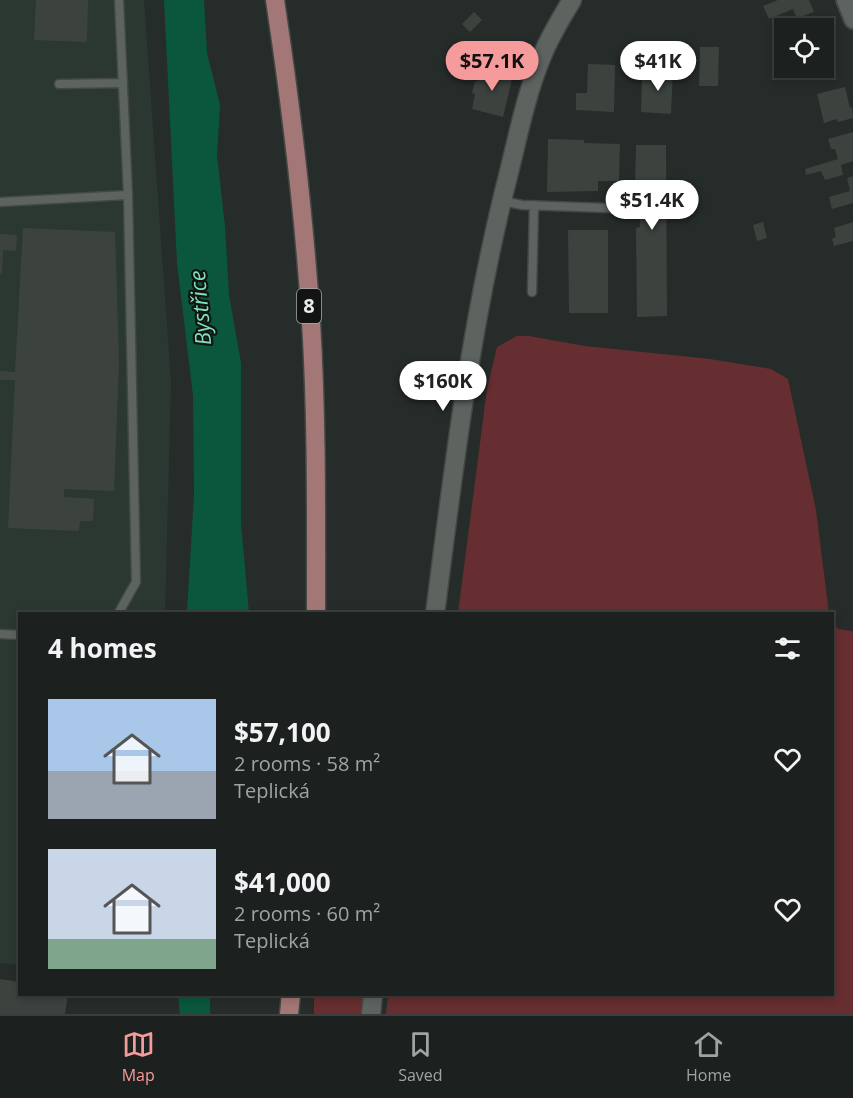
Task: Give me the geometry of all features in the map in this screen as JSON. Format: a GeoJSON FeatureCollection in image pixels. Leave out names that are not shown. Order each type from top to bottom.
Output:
{"type":"FeatureCollection","features":[{"type":"Feature","properties":{"kind":"main road","name":"8"},"geometry":{"type":"LineString","coordinates":[[274,0],[287,83],[310,321],[315,433],[316,612]]}},
{"type":"Feature","properties":{"kind":"main road"},"geometry":{"type":"LineString","coordinates":[[289,1014],[293,996]]}},
{"type":"Feature","properties":{"kind":"main road"},"geometry":{"type":"LineString","coordinates":[[293,996],[295,1014]]}},
{"type":"Feature","properties":{"kind":"street"},"geometry":{"type":"LineString","coordinates":[[435,612],[460,415],[500,210],[536,74],[548,43],[572,0]]}},
{"type":"Feature","properties":{"kind":"street"},"geometry":{"type":"LineString","coordinates":[[845,0],[853,20]]}},
{"type":"Feature","properties":{"kind":"street"},"geometry":{"type":"LineString","coordinates":[[371,1014],[373,996]]}},
{"type":"Feature","properties":{"kind":"lane"},"geometry":{"type":"LineString","coordinates":[[119,0],[128,195],[136,582],[119,612]]}},
{"type":"Feature","properties":{"kind":"lane"},"geometry":{"type":"LineString","coordinates":[[60,84],[123,83]]}},
{"type":"Feature","properties":{"kind":"lane"},"geometry":{"type":"LineString","coordinates":[[0,202],[128,195]]}},
{"type":"Feature","properties":{"kind":"lane"},"geometry":{"type":"LineString","coordinates":[[500,210],[534,205],[636,209]]}},
{"type":"Feature","properties":{"kind":"lane"},"geometry":{"type":"LineString","coordinates":[[532,292],[534,205]]}},
{"type":"Feature","properties":{"kind":"lane"},"geometry":{"type":"LineString","coordinates":[[0,634],[18,635]]}},
{"type":"Feature","properties":{"kind":"shaded area"},"geometry":{"type":"Polygon","coordinates":[[[0,0],[144,0],[171,383],[165,612],[18,612],[18,965],[0,963],[0,0]]]}},
{"type":"Feature","properties":{"kind":"shaded area"},"geometry":{"type":"Polygon","coordinates":[[[517,336],[529,336],[585,346],[710,359],[771,369],[788,379],[816,510],[829,612],[458,612],[487,389],[497,347],[517,336]]]}},
{"type":"Feature","properties":{"kind":"shaded area"},"geometry":{"type":"Polygon","coordinates":[[[834,624],[838,629],[853,631],[853,1014],[386,1014],[388,996],[834,996],[834,624]]]}},
{"type":"Feature","properties":{"kind":"shaded area"},"geometry":{"type":"Polygon","coordinates":[[[314,996],[365,996],[362,1014],[314,1014],[314,996]]]}},
{"type":"Feature","properties":{"kind":"water","name":"Bystřice"},"geometry":{"type":"Polygon","coordinates":[[[164,0],[204,0],[207,53],[220,105],[217,155],[225,226],[229,295],[241,363],[241,523],[249,612],[187,612],[194,494],[193,396],[177,263],[164,0]]]}},
{"type":"Feature","properties":{"kind":"water"},"geometry":{"type":"Polygon","coordinates":[[[178,996],[210,996],[210,1014],[180,1014],[178,996]]]}},
{"type":"Feature","properties":{"kind":"building"},"geometry":{"type":"Polygon","coordinates":[[[36,0],[88,0],[87,42],[34,40],[36,0]]]}},
{"type":"Feature","properties":{"kind":"building"},"geometry":{"type":"Polygon","coordinates":[[[778,0],[809,0],[814,12],[797,18],[793,9],[769,19],[763,6],[778,0]]]}},
{"type":"Feature","properties":{"kind":"building"},"geometry":{"type":"Polygon","coordinates":[[[474,12],[482,20],[470,32],[462,24],[474,12]]]}},
{"type":"Feature","properties":{"kind":"building"},"geometry":{"type":"Polygon","coordinates":[[[700,47],[719,47],[718,86],[699,86],[700,47]]]}},
{"type":"Feature","properties":{"kind":"building"},"geometry":{"type":"Polygon","coordinates":[[[588,64],[615,65],[614,112],[576,110],[576,93],[587,93],[588,64]]]}},
{"type":"Feature","properties":{"kind":"building"},"geometry":{"type":"Polygon","coordinates":[[[482,67],[513,75],[503,117],[472,109],[475,94],[472,93],[482,67]]]}},
{"type":"Feature","properties":{"kind":"building"},"geometry":{"type":"Polygon","coordinates":[[[654,69],[673,70],[671,114],[641,112],[642,77],[654,77],[654,69]]]}},
{"type":"Feature","properties":{"kind":"building"},"geometry":{"type":"Polygon","coordinates":[[[845,87],[853,118],[838,122],[836,119],[824,123],[817,94],[845,87]]]}},
{"type":"Feature","properties":{"kind":"building"},"geometry":{"type":"Polygon","coordinates":[[[853,132],[853,161],[841,165],[843,175],[825,180],[821,171],[806,175],[805,169],[838,159],[828,139],[853,132]]]}},
{"type":"Feature","properties":{"kind":"building"},"geometry":{"type":"Polygon","coordinates":[[[548,139],[620,144],[619,181],[598,181],[598,191],[547,192],[548,139]]]}},
{"type":"Feature","properties":{"kind":"building"},"geometry":{"type":"Polygon","coordinates":[[[636,145],[666,145],[667,316],[637,317],[636,228],[640,227],[640,191],[635,190],[636,145]]]}},
{"type":"Feature","properties":{"kind":"building"},"geometry":{"type":"Polygon","coordinates":[[[853,176],[853,203],[832,209],[829,197],[850,191],[847,178],[853,176]]]}},
{"type":"Feature","properties":{"kind":"building"},"geometry":{"type":"Polygon","coordinates":[[[763,222],[767,238],[757,241],[753,225],[763,222]]]}},
{"type":"Feature","properties":{"kind":"building"},"geometry":{"type":"Polygon","coordinates":[[[853,222],[853,241],[834,246],[832,239],[836,237],[834,228],[853,222]]]}},
{"type":"Feature","properties":{"kind":"building"},"geometry":{"type":"Polygon","coordinates":[[[23,228],[115,232],[119,362],[114,491],[64,489],[64,497],[94,499],[93,521],[80,521],[79,531],[8,528],[15,380],[0,380],[0,371],[15,372],[23,228]]]}},
{"type":"Feature","properties":{"kind":"building"},"geometry":{"type":"Polygon","coordinates":[[[568,230],[608,230],[608,313],[569,313],[568,230]]]}},
{"type":"Feature","properties":{"kind":"building"},"geometry":{"type":"Polygon","coordinates":[[[0,234],[17,235],[16,251],[3,250],[2,273],[0,273],[0,234]]]}},
{"type":"Feature","properties":{"kind":"building"},"geometry":{"type":"Polygon","coordinates":[[[0,979],[18,982],[18,996],[68,996],[65,1014],[0,1014],[0,979]]]}}]}
